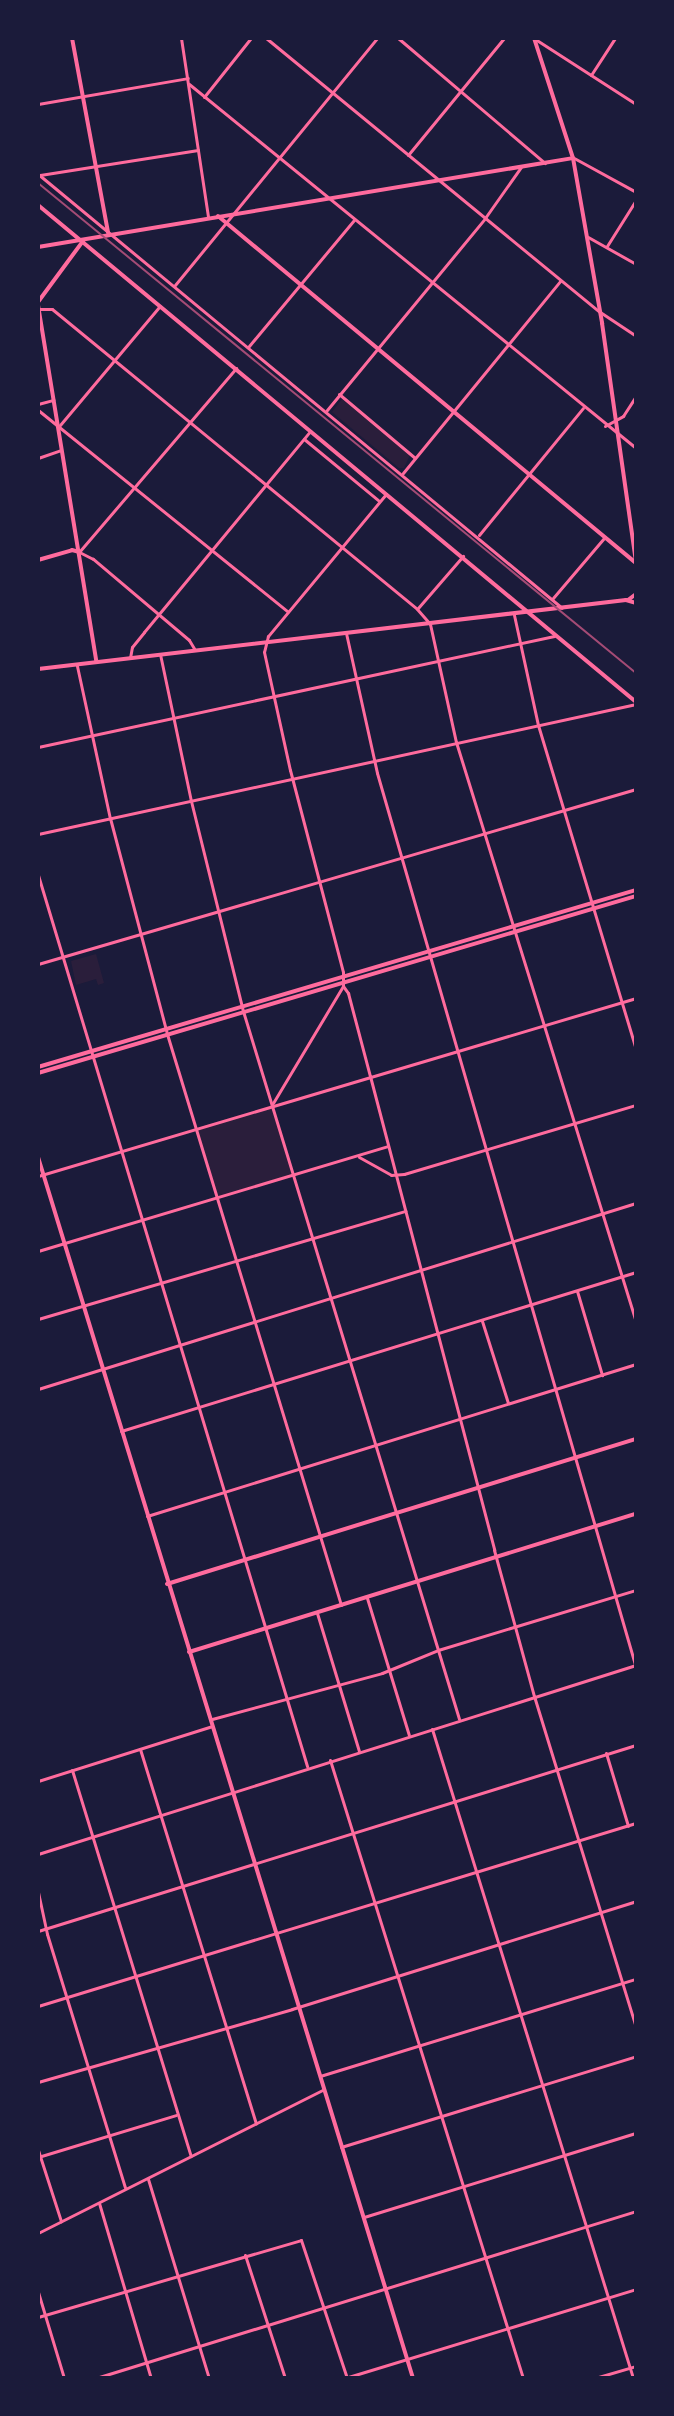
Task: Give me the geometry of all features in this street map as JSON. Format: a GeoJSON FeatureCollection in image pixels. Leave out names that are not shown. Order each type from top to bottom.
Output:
{"type":"FeatureCollection","features":[{"type":"Feature","properties":{"kind":"street"},"geometry":{"type":"LineString","coordinates":[[72,38],[108,233]]}},
{"type":"Feature","properties":{"kind":"street"},"geometry":{"type":"LineString","coordinates":[[181,38],[208,217]]}},
{"type":"Feature","properties":{"kind":"street"},"geometry":{"type":"LineString","coordinates":[[204,97],[251,38]]}},
{"type":"Feature","properties":{"kind":"street"},"geometry":{"type":"LineString","coordinates":[[266,38],[600,312],[636,336]]}},
{"type":"Feature","properties":{"kind":"street"},"geometry":{"type":"LineString","coordinates":[[175,285],[377,38]]}},
{"type":"Feature","properties":{"kind":"street"},"geometry":{"type":"LineString","coordinates":[[398,38],[545,163]]}},
{"type":"Feature","properties":{"kind":"street"},"geometry":{"type":"LineString","coordinates":[[408,155],[504,38]]}},
{"type":"Feature","properties":{"kind":"street"},"geometry":{"type":"LineString","coordinates":[[534,38],[636,104]]}},
{"type":"Feature","properties":{"kind":"street"},"geometry":{"type":"LineString","coordinates":[[534,38],[573,158],[600,312],[636,563]]}},
{"type":"Feature","properties":{"kind":"street"},"geometry":{"type":"LineString","coordinates":[[591,75],[615,38]]}},
{"type":"Feature","properties":{"kind":"street"},"geometry":{"type":"LineString","coordinates":[[38,104],[188,78]]}},
{"type":"Feature","properties":{"kind":"street"},"geometry":{"type":"LineString","coordinates":[[189,84],[605,426],[636,448]]}},
{"type":"Feature","properties":{"kind":"street"},"geometry":{"type":"LineString","coordinates":[[39,175],[198,150]]}},
{"type":"Feature","properties":{"kind":"street"},"geometry":{"type":"LineString","coordinates":[[38,247],[573,158],[581,159],[636,192]]}},
{"type":"Feature","properties":{"kind":"street"},"geometry":{"type":"LineString","coordinates":[[327,410],[485,218],[521,167]]}},
{"type":"Feature","properties":{"kind":"street"},"geometry":{"type":"LineString","coordinates":[[39,175],[478,535],[562,608]]}},
{"type":"Feature","properties":{"kind":"street"},"geometry":{"type":"LineString","coordinates":[[607,246],[636,200]]}},
{"type":"Feature","properties":{"kind":"street"},"geometry":{"type":"LineString","coordinates":[[38,205],[636,703]]}},
{"type":"Feature","properties":{"kind":"street"},"geometry":{"type":"LineString","coordinates":[[218,216],[636,563]]}},
{"type":"Feature","properties":{"kind":"street"},"geometry":{"type":"LineString","coordinates":[[249,346],[354,220]]}},
{"type":"Feature","properties":{"kind":"street"},"geometry":{"type":"LineString","coordinates":[[588,237],[636,264]]}},
{"type":"Feature","properties":{"kind":"street"},"geometry":{"type":"LineString","coordinates":[[83,241],[38,306],[96,661]]}},
{"type":"Feature","properties":{"kind":"street"},"geometry":{"type":"LineString","coordinates":[[403,473],[561,280]]}},
{"type":"Feature","properties":{"kind":"street"},"geometry":{"type":"LineString","coordinates":[[38,306],[48,307],[114,360],[417,609],[430,624],[456,742],[636,1322]]}},
{"type":"Feature","properties":{"kind":"street"},"geometry":{"type":"LineString","coordinates":[[58,424],[160,306]]}},
{"type":"Feature","properties":{"kind":"street"},"geometry":{"type":"LineString","coordinates":[[79,552],[236,368]]}},
{"type":"Feature","properties":{"kind":"street"},"geometry":{"type":"LineString","coordinates":[[339,394],[415,458]]}},
{"type":"Feature","properties":{"kind":"street"},"geometry":{"type":"LineString","coordinates":[[605,426],[616,420],[636,396]]}},
{"type":"Feature","properties":{"kind":"street"},"geometry":{"type":"LineString","coordinates":[[38,404],[53,400]]}},
{"type":"Feature","properties":{"kind":"street"},"geometry":{"type":"LineString","coordinates":[[478,535],[583,408]]}},
{"type":"Feature","properties":{"kind":"street"},"geometry":{"type":"LineString","coordinates":[[38,410],[288,612]]}},
{"type":"Feature","properties":{"kind":"street"},"geometry":{"type":"LineString","coordinates":[[130,658],[132,647],[310,431]]}},
{"type":"Feature","properties":{"kind":"street"},"geometry":{"type":"LineString","coordinates":[[304,439],[380,501]]}},
{"type":"Feature","properties":{"kind":"street"},"geometry":{"type":"LineString","coordinates":[[38,458],[61,450]]}},
{"type":"Feature","properties":{"kind":"street"},"geometry":{"type":"LineString","coordinates":[[386,494],[265,643],[273,696],[343,982],[515,1627],[636,2028]]}},
{"type":"Feature","properties":{"kind":"street"},"geometry":{"type":"LineString","coordinates":[[553,598],[605,537]]}},
{"type":"Feature","properties":{"kind":"street"},"geometry":{"type":"LineString","coordinates":[[38,560],[72,550],[79,552],[193,644],[195,650]]}},
{"type":"Feature","properties":{"kind":"street"},"geometry":{"type":"LineString","coordinates":[[417,609],[463,556]]}},
{"type":"Feature","properties":{"kind":"street"},"geometry":{"type":"LineString","coordinates":[[626,600],[636,594]]}},
{"type":"Feature","properties":{"kind":"street"},"geometry":{"type":"LineString","coordinates":[[38,669],[626,600],[636,603]]}},
{"type":"Feature","properties":{"kind":"street"},"geometry":{"type":"LineString","coordinates":[[514,613],[538,725],[636,1050]]}},
{"type":"Feature","properties":{"kind":"street"},"geometry":{"type":"LineString","coordinates":[[38,1854],[162,1817],[307,1766],[636,1666],[401,858],[374,761],[346,633]]}},
{"type":"Feature","properties":{"kind":"street"},"geometry":{"type":"LineString","coordinates":[[38,747],[558,635]]}},
{"type":"Feature","properties":{"kind":"street"},"geometry":{"type":"LineString","coordinates":[[160,654],[191,801],[242,1008],[459,1719]]}},
{"type":"Feature","properties":{"kind":"street"},"geometry":{"type":"LineString","coordinates":[[77,664],[110,818],[166,1031],[341,1605]]}},
{"type":"Feature","properties":{"kind":"street"},"geometry":{"type":"LineString","coordinates":[[38,834],[636,703]]}},
{"type":"Feature","properties":{"kind":"street"},"geometry":{"type":"LineString","coordinates":[[38,964],[636,789]]}},
{"type":"Feature","properties":{"kind":"street"},"geometry":{"type":"LineString","coordinates":[[38,875],[307,1766]]}},
{"type":"Feature","properties":{"kind":"street"},"geometry":{"type":"LineString","coordinates":[[38,1067],[343,982],[636,893]]}},
{"type":"Feature","properties":{"kind":"street"},"geometry":{"type":"LineString","coordinates":[[272,1105],[343,982]]}},
{"type":"Feature","properties":{"kind":"street"},"geometry":{"type":"LineString","coordinates":[[41,1175],[636,998]]}},
{"type":"Feature","properties":{"kind":"street"},"geometry":{"type":"LineString","coordinates":[[38,1073],[90,1054]]}},
{"type":"Feature","properties":{"kind":"street"},"geometry":{"type":"LineString","coordinates":[[358,1156],[396,1175],[636,1105]]}},
{"type":"Feature","properties":{"kind":"street"},"geometry":{"type":"LineString","coordinates":[[38,1251],[388,1146]]}},
{"type":"Feature","properties":{"kind":"street"},"geometry":{"type":"LineString","coordinates":[[38,1157],[41,1175],[413,2378]]}},
{"type":"Feature","properties":{"kind":"street"},"geometry":{"type":"LineString","coordinates":[[38,1389],[636,1203]]}},
{"type":"Feature","properties":{"kind":"street"},"geometry":{"type":"LineString","coordinates":[[38,1319],[405,1211]]}},
{"type":"Feature","properties":{"kind":"street"},"geometry":{"type":"LineString","coordinates":[[121,1431],[636,1272]]}},
{"type":"Feature","properties":{"kind":"street"},"geometry":{"type":"LineString","coordinates":[[577,1291],[602,1375]]}},
{"type":"Feature","properties":{"kind":"street"},"geometry":{"type":"LineString","coordinates":[[482,1321],[508,1403]]}},
{"type":"Feature","properties":{"kind":"street"},"geometry":{"type":"LineString","coordinates":[[147,1516],[636,1364]]}},
{"type":"Feature","properties":{"kind":"street"},"geometry":{"type":"LineString","coordinates":[[167,1584],[636,1439]]}},
{"type":"Feature","properties":{"kind":"street"},"geometry":{"type":"LineString","coordinates":[[189,1652],[636,1514]]}},
{"type":"Feature","properties":{"kind":"street"},"geometry":{"type":"LineString","coordinates":[[38,1781],[287,1697],[388,1671],[438,1650],[636,1590]]}},
{"type":"Feature","properties":{"kind":"street"},"geometry":{"type":"LineString","coordinates":[[367,1598],[409,1735]]}},
{"type":"Feature","properties":{"kind":"street"},"geometry":{"type":"LineString","coordinates":[[317,1613],[359,1751]]}},
{"type":"Feature","properties":{"kind":"street"},"geometry":{"type":"LineString","coordinates":[[432,1729],[633,2378]]}},
{"type":"Feature","properties":{"kind":"street"},"geometry":{"type":"LineString","coordinates":[[38,1931],[636,1745]]}},
{"type":"Feature","properties":{"kind":"street"},"geometry":{"type":"LineString","coordinates":[[140,1749],[256,2123]]}},
{"type":"Feature","properties":{"kind":"street"},"geometry":{"type":"LineString","coordinates":[[606,1753],[628,1826]]}},
{"type":"Feature","properties":{"kind":"street"},"geometry":{"type":"LineString","coordinates":[[330,1760],[523,2378]]}},
{"type":"Feature","properties":{"kind":"street"},"geometry":{"type":"LineString","coordinates":[[72,1770],[191,2156]]}},
{"type":"Feature","properties":{"kind":"street"},"geometry":{"type":"LineString","coordinates":[[38,2006],[636,1823]]}},
{"type":"Feature","properties":{"kind":"street"},"geometry":{"type":"LineString","coordinates":[[38,1892],[126,2188]]}},
{"type":"Feature","properties":{"kind":"street"},"geometry":{"type":"LineString","coordinates":[[38,2082],[636,1901]]}},
{"type":"Feature","properties":{"kind":"street"},"geometry":{"type":"LineString","coordinates":[[320,2076],[636,1979]]}},
{"type":"Feature","properties":{"kind":"street"},"geometry":{"type":"LineString","coordinates":[[341,2147],[636,2056]]}},
{"type":"Feature","properties":{"kind":"street"},"geometry":{"type":"LineString","coordinates":[[38,2233],[324,2089]]}},
{"type":"Feature","properties":{"kind":"street"},"geometry":{"type":"LineString","coordinates":[[39,2157],[178,2115]]}},
{"type":"Feature","properties":{"kind":"street"},"geometry":{"type":"LineString","coordinates":[[363,2218],[636,2133]]}},
{"type":"Feature","properties":{"kind":"street"},"geometry":{"type":"LineString","coordinates":[[38,2150],[61,2221]]}},
{"type":"Feature","properties":{"kind":"street"},"geometry":{"type":"LineString","coordinates":[[147,2177],[209,2378]]}},
{"type":"Feature","properties":{"kind":"street"},"geometry":{"type":"LineString","coordinates":[[99,2203],[151,2378]]}},
{"type":"Feature","properties":{"kind":"street"},"geometry":{"type":"LineString","coordinates":[[96,2378],[636,2211]]}},
{"type":"Feature","properties":{"kind":"street"},"geometry":{"type":"LineString","coordinates":[[38,2317],[298,2239],[303,2241],[326,2306],[346,2378],[636,2289]]}},
{"type":"Feature","properties":{"kind":"street"},"geometry":{"type":"LineString","coordinates":[[245,2255],[285,2378]]}},
{"type":"Feature","properties":{"kind":"street"},"geometry":{"type":"LineString","coordinates":[[38,2292],[64,2378]]}},
{"type":"Feature","properties":{"kind":"street"},"geometry":{"type":"LineString","coordinates":[[595,2378],[636,2366]]}},
{"type":"Feature","properties":{"kind":"shaded area"},"geometry":{"type":"Polygon","coordinates":[[[342,399],[410,455],[404,468],[399,468],[332,412],[342,399]]]}},
{"type":"Feature","properties":{"kind":"shaded area"},"geometry":{"type":"Polygon","coordinates":[[[96,954],[104,983],[98,985],[96,979],[76,985],[71,961],[96,954]]]}},
{"type":"Feature","properties":{"kind":"shaded area"},"geometry":{"type":"Polygon","coordinates":[[[272,1105],[293,1175],[218,1198],[196,1128],[272,1105]]]}},
{"type":"Feature","properties":{"kind":"railway"},"geometry":{"type":"LineString","coordinates":[[38,183],[636,673]]}}]}
